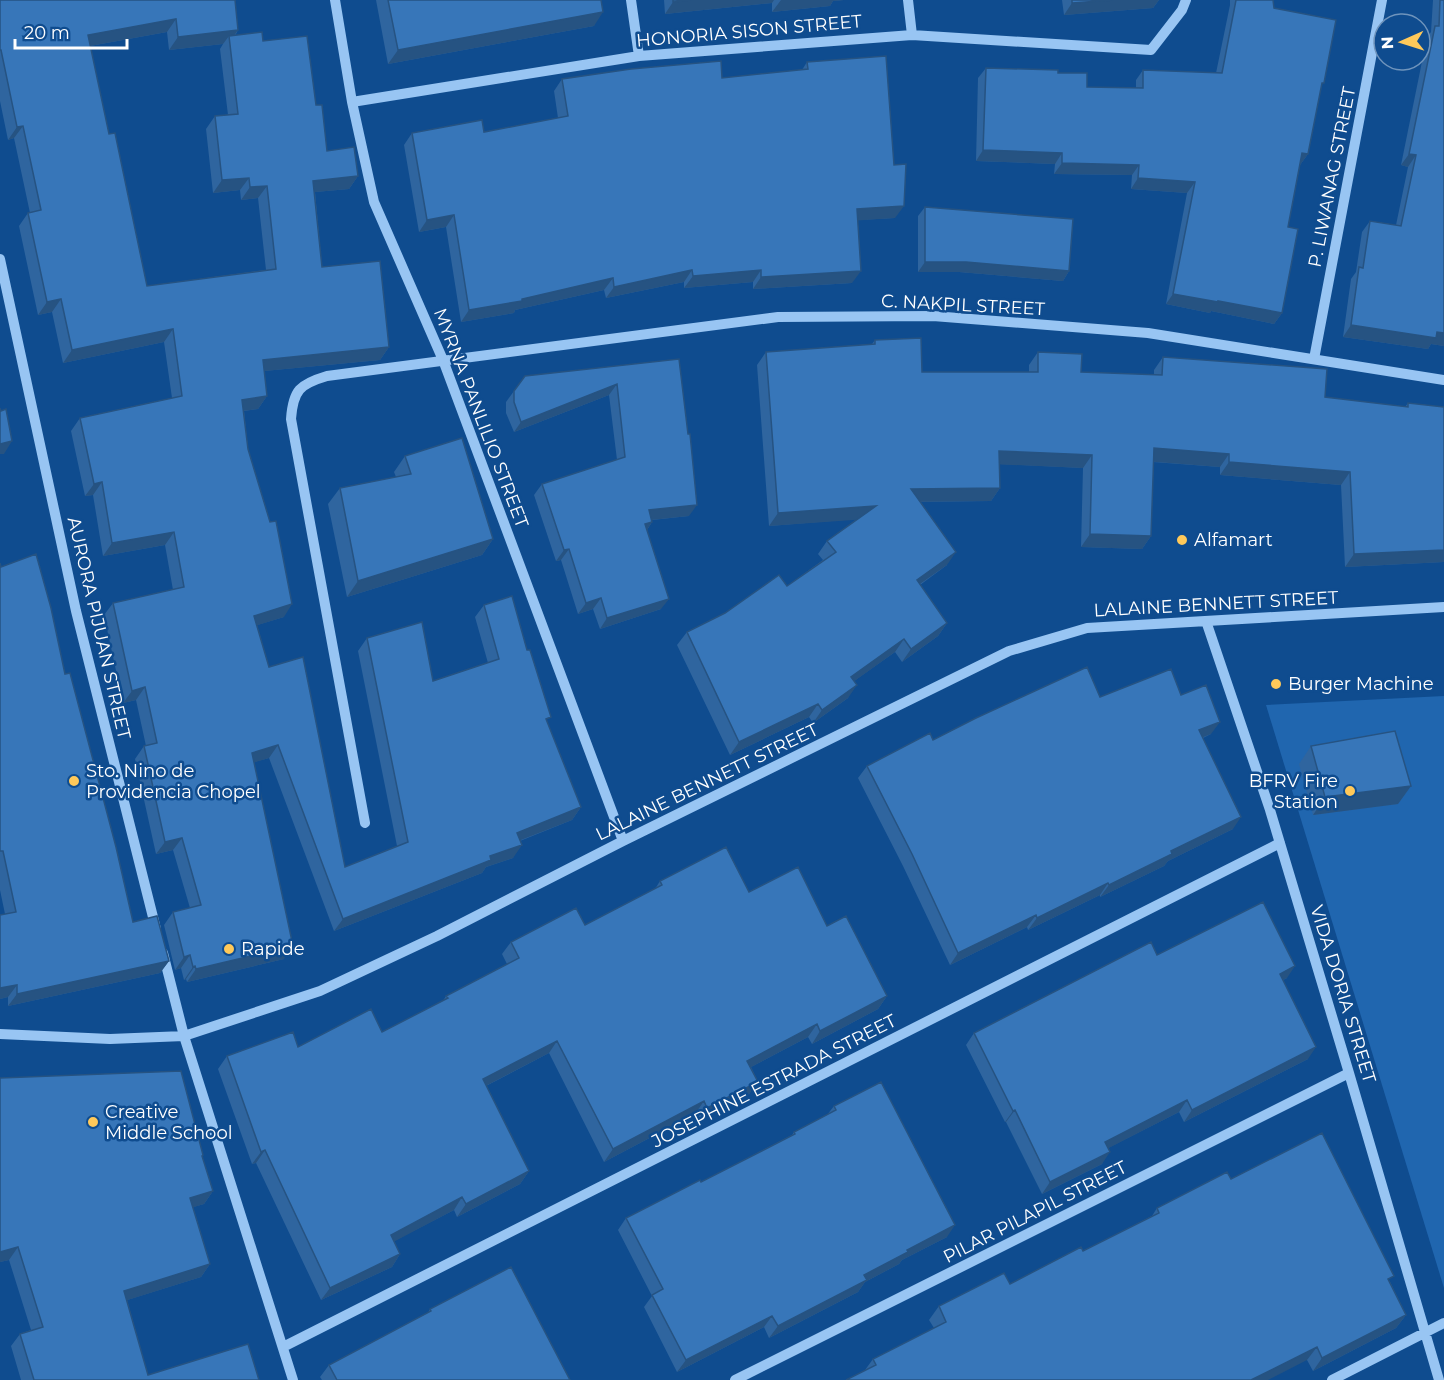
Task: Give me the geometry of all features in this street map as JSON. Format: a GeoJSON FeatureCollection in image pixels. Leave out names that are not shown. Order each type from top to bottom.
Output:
{"type":"FeatureCollection","features":[{"type":"Feature","properties":{"kind":"street","name":"MYRNA PANLILIO STREET"},"geometry":{"type":"LineString","coordinates":[[335,0],[352,102],[374,202],[443,360],[623,841]]}},
{"type":"Feature","properties":{"kind":"street"},"geometry":{"type":"LineString","coordinates":[[631,0],[639,56]]}},
{"type":"Feature","properties":{"kind":"street"},"geometry":{"type":"LineString","coordinates":[[908,0],[912,35]]}},
{"type":"Feature","properties":{"kind":"street","name":"HONORIA SISON STREET"},"geometry":{"type":"LineString","coordinates":[[352,102],[639,56],[912,35],[1150,50],[1182,10],[1186,0]]}},
{"type":"Feature","properties":{"kind":"street","name":"P. LIWANAG STREET"},"geometry":{"type":"LineString","coordinates":[[1314,359],[1382,0]]}},
{"type":"Feature","properties":{"kind":"street","name":"AURORA PIJUAN STREET"},"geometry":{"type":"LineString","coordinates":[[0,259],[76,611],[158,934]]}},
{"type":"Feature","properties":{"kind":"street","name":"C. NAKPIL STREET"},"geometry":{"type":"LineString","coordinates":[[365,823],[291,419],[292,404],[298,391],[311,381],[327,376],[443,360],[778,317],[933,316],[1148,333],[1444,380]]}},
{"type":"Feature","properties":{"kind":"street","name":"LALAINE BENNETT STREET"},"geometry":{"type":"LineString","coordinates":[[0,1034],[110,1040],[184,1036],[320,991],[437,936],[623,841],[1009,651],[1087,628],[1444,607]]}},
{"type":"Feature","properties":{"kind":"street","name":"VIDA DORIA STREET"},"geometry":{"type":"LineString","coordinates":[[1206,621],[1270,810],[1439,1380]]}},
{"type":"Feature","properties":{"kind":"street","name":"JOSEPHINE ESTRADA STREET"},"geometry":{"type":"LineString","coordinates":[[283,1347],[1280,843]]}},
{"type":"Feature","properties":{"kind":"street"},"geometry":{"type":"LineString","coordinates":[[161,946],[184,1036],[293,1380]]}},
{"type":"Feature","properties":{"kind":"street","name":"PILAR PILAPIL STREET"},"geometry":{"type":"LineString","coordinates":[[735,1380],[1349,1073]]}},
{"type":"Feature","properties":{"kind":"street"},"geometry":{"type":"LineString","coordinates":[[1332,1380],[1444,1323]]}},
{"type":"Feature","properties":{"kind":"shaded area"},"geometry":{"type":"Polygon","coordinates":[[[1444,696],[1444,1288],[1266,705],[1444,696]]]}},
{"type":"Feature","properties":{"kind":"building"},"geometry":{"type":"Polygon","coordinates":[[[0,0],[235,0],[238,30],[178,37],[176,19],[88,35],[109,134],[115,133],[147,286],[276,269],[267,186],[250,187],[249,178],[222,180],[215,116],[238,114],[229,36],[262,32],[263,41],[307,36],[316,105],[322,105],[327,151],[354,147],[358,176],[313,181],[322,267],[380,261],[389,347],[263,360],[267,396],[242,400],[248,449],[270,522],[276,521],[292,604],[254,616],[269,667],[303,657],[345,867],[408,842],[367,638],[422,622],[433,681],[499,659],[484,605],[512,596],[527,650],[530,650],[551,717],[546,719],[581,807],[517,833],[522,845],[490,856],[491,860],[343,919],[278,745],[252,753],[293,946],[196,969],[195,966],[193,967],[190,955],[184,957],[173,912],[201,905],[182,838],[165,842],[144,746],[157,743],[145,687],[132,691],[113,603],[184,587],[174,532],[112,543],[102,482],[94,484],[80,418],[182,396],[173,329],[72,350],[61,299],[47,302],[28,213],[41,210],[23,126],[17,127],[0,50],[0,0]]]}},
{"type":"Feature","properties":{"kind":"building"},"geometry":{"type":"Polygon","coordinates":[[[388,0],[601,0],[603,12],[398,50],[388,0]]]}},
{"type":"Feature","properties":{"kind":"building"},"geometry":{"type":"Polygon","coordinates":[[[1072,0],[1113,0],[1072,3],[1072,0]]]}},
{"type":"Feature","properties":{"kind":"building"},"geometry":{"type":"Polygon","coordinates":[[[1236,0],[1273,0],[1274,8],[1336,20],[1308,154],[1302,153],[1288,227],[1298,229],[1282,313],[1173,294],[1195,182],[1138,178],[1139,165],[1062,163],[1062,153],[983,150],[986,68],[1087,73],[1087,87],[1143,88],[1143,70],[1222,73],[1236,0]]]}},
{"type":"Feature","properties":{"kind":"building"},"geometry":{"type":"Polygon","coordinates":[[[1440,0],[1444,0],[1444,333],[1437,332],[1436,338],[1351,325],[1359,267],[1363,268],[1370,221],[1401,226],[1416,155],[1409,154],[1426,72],[1432,72],[1432,41],[1435,26],[1439,26],[1440,0]]]}},
{"type":"Feature","properties":{"kind":"building"},"geometry":{"type":"Polygon","coordinates":[[[886,56],[894,165],[906,164],[904,206],[857,209],[861,271],[761,277],[761,270],[693,276],[692,270],[614,287],[613,278],[522,299],[522,301],[469,310],[454,215],[427,220],[412,133],[482,120],[484,132],[568,116],[562,79],[631,69],[721,61],[722,78],[808,69],[807,62],[886,56]]]}},
{"type":"Feature","properties":{"kind":"building"},"geometry":{"type":"Polygon","coordinates":[[[925,207],[1073,219],[1069,271],[966,262],[925,262],[925,207]]]}},
{"type":"Feature","properties":{"kind":"building"},"geometry":{"type":"Polygon","coordinates":[[[921,338],[922,372],[1038,372],[1038,352],[1082,354],[1081,372],[1162,375],[1163,357],[1327,369],[1325,397],[1408,407],[1408,403],[1444,407],[1444,550],[1354,554],[1350,472],[1229,462],[1229,454],[1154,448],[1151,536],[1090,534],[1092,455],[999,451],[1000,488],[911,489],[956,552],[917,580],[947,623],[911,649],[904,639],[851,677],[857,685],[822,710],[818,704],[739,742],[687,632],[725,613],[779,575],[787,586],[836,552],[827,541],[876,506],[778,513],[766,352],[875,344],[875,340],[921,338]]]}},
{"type":"Feature","properties":{"kind":"building"},"geometry":{"type":"Polygon","coordinates":[[[679,359],[697,505],[649,510],[652,522],[645,524],[669,599],[607,618],[601,598],[586,603],[569,549],[564,550],[542,484],[625,457],[617,384],[521,422],[514,402],[514,391],[525,376],[679,359]]]}},
{"type":"Feature","properties":{"kind":"building"},"geometry":{"type":"Polygon","coordinates":[[[0,408],[1,411],[6,409],[12,441],[0,444],[0,408]]]}},
{"type":"Feature","properties":{"kind":"building"},"geometry":{"type":"Polygon","coordinates":[[[462,438],[493,539],[358,581],[340,488],[411,474],[405,456],[462,438]]]}},
{"type":"Feature","properties":{"kind":"building"},"geometry":{"type":"Polygon","coordinates":[[[36,554],[51,608],[65,674],[70,673],[116,847],[133,922],[157,916],[169,961],[17,994],[17,985],[0,988],[0,915],[16,912],[3,851],[0,851],[0,563],[1,567],[36,554]]]}},
{"type":"Feature","properties":{"kind":"building"},"geometry":{"type":"Polygon","coordinates":[[[1087,667],[1100,697],[1171,669],[1181,695],[1206,685],[1220,722],[1199,730],[1241,817],[1171,851],[1172,854],[1109,885],[1108,883],[1037,918],[1036,915],[958,953],[912,854],[867,766],[930,733],[933,740],[1087,667]]]}},
{"type":"Feature","properties":{"kind":"building"},"geometry":{"type":"Polygon","coordinates":[[[1395,731],[1411,786],[1325,797],[1311,746],[1395,731]]]}},
{"type":"Feature","properties":{"kind":"building"},"geometry":{"type":"Polygon","coordinates":[[[726,847],[749,892],[798,867],[827,926],[846,916],[887,996],[820,1031],[817,1024],[747,1061],[758,1082],[707,1108],[704,1101],[613,1149],[557,1041],[483,1079],[529,1171],[466,1204],[462,1197],[391,1235],[400,1254],[330,1288],[265,1150],[261,1152],[227,1056],[293,1032],[298,1047],[371,1009],[382,1032],[519,958],[511,942],[576,908],[585,925],[662,885],[660,881],[726,847]]]}},
{"type":"Feature","properties":{"kind":"building"},"geometry":{"type":"Polygon","coordinates":[[[1263,902],[1295,966],[1280,974],[1316,1047],[1192,1110],[1187,1100],[1105,1142],[1110,1152],[1050,1182],[974,1033],[1151,942],[1157,955],[1263,902]]]}},
{"type":"Feature","properties":{"kind":"building"},"geometry":{"type":"Polygon","coordinates":[[[181,1071],[213,1191],[190,1198],[210,1264],[124,1291],[148,1375],[248,1344],[259,1380],[34,1380],[20,1334],[43,1327],[18,1247],[0,1252],[0,1078],[181,1071]]]}},
{"type":"Feature","properties":{"kind":"building"},"geometry":{"type":"Polygon","coordinates":[[[881,1082],[955,1225],[864,1275],[867,1280],[778,1326],[772,1316],[686,1360],[652,1295],[663,1289],[626,1218],[795,1134],[794,1132],[836,1110],[834,1106],[881,1082]]]}},
{"type":"Feature","properties":{"kind":"building"},"geometry":{"type":"Polygon","coordinates":[[[1322,1133],[1394,1276],[1388,1279],[1406,1315],[1322,1358],[1317,1347],[1251,1380],[846,1380],[876,1365],[873,1359],[946,1322],[939,1306],[1004,1273],[1010,1284],[1081,1247],[1083,1251],[1159,1213],[1157,1208],[1227,1172],[1231,1179],[1322,1133]]]}},
{"type":"Feature","properties":{"kind":"building"},"geometry":{"type":"Polygon","coordinates":[[[511,1267],[570,1380],[337,1380],[329,1365],[511,1267]]]}},
{"type":"Feature","properties":{"kind":"place","name":"Alfamart"},"geometry":{"type":"Point","coordinates":[1182,540]}},
{"type":"Feature","properties":{"kind":"place","name":"Burger Machine"},"geometry":{"type":"Point","coordinates":[1276,684]}},
{"type":"Feature","properties":{"kind":"place","name":"Sto. Nino de Providencia Chopel"},"geometry":{"type":"Point","coordinates":[74,781]}},
{"type":"Feature","properties":{"kind":"place","name":"BFRV Fire Station"},"geometry":{"type":"Point","coordinates":[1350,791]}},
{"type":"Feature","properties":{"kind":"place","name":"Rapide"},"geometry":{"type":"Point","coordinates":[229,949]}},
{"type":"Feature","properties":{"kind":"place","name":"Creative Middle School"},"geometry":{"type":"Point","coordinates":[93,1122]}}]}
